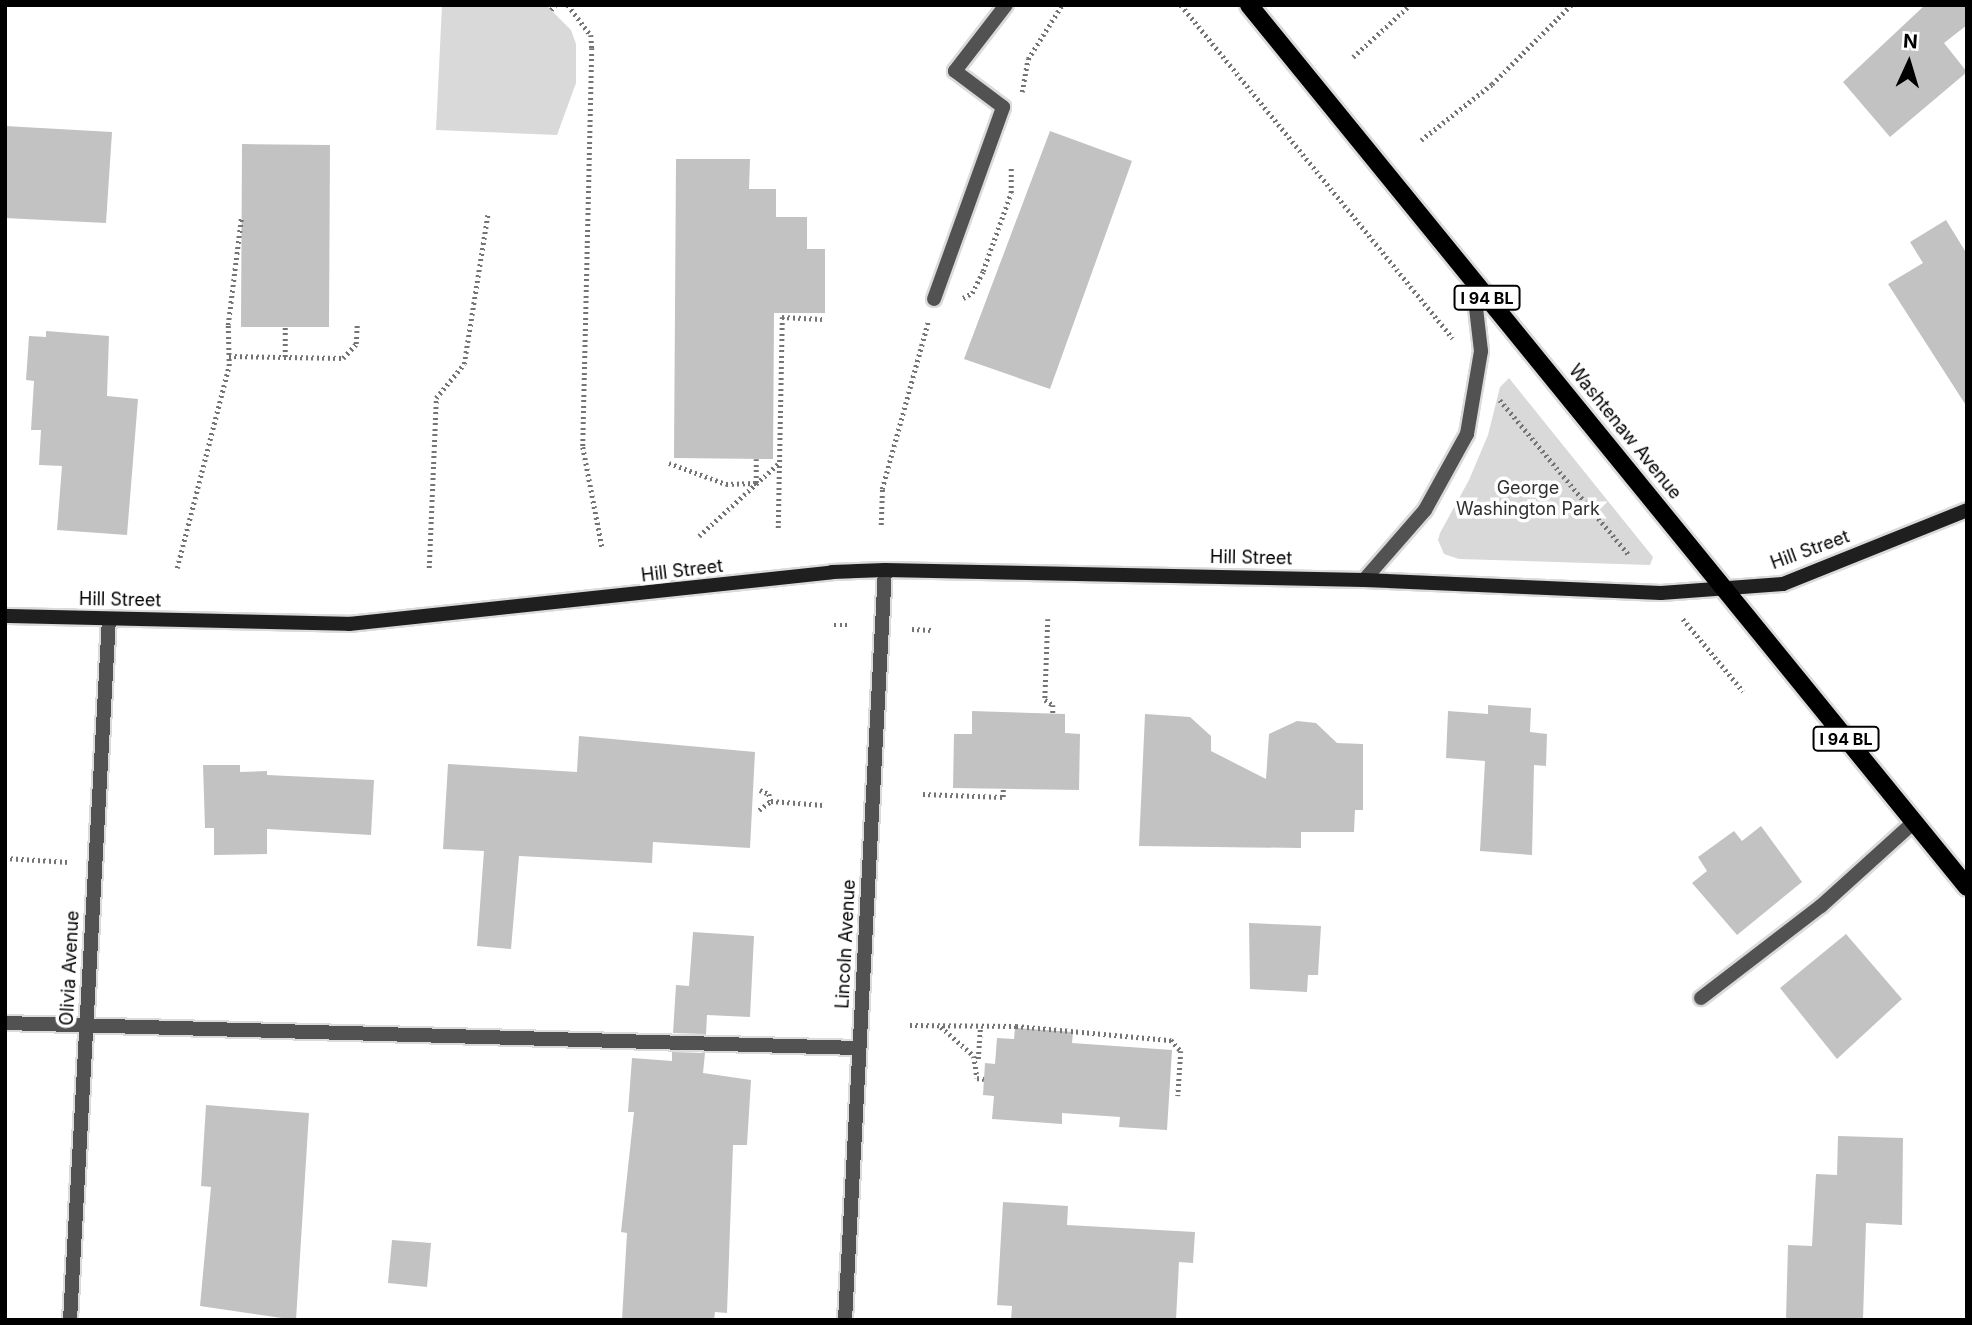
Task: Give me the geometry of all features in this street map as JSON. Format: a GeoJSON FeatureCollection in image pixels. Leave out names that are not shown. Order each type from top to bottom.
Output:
{"type":"FeatureCollection","features":[{"type":"Feature","properties":{"kind":"main road","name":"Washtenaw Avenue"},"geometry":{"type":"LineString","coordinates":[[1249,5],[1967,887]]}},
{"type":"Feature","properties":{"kind":"street"},"geometry":{"type":"LineString","coordinates":[[934,299],[1003,107],[955,71],[1006,5]]}},
{"type":"Feature","properties":{"kind":"street"},"geometry":{"type":"LineString","coordinates":[[1364,580],[1426,510],[1467,434],[1481,351],[1473,281]]}},
{"type":"Feature","properties":{"kind":"street","name":"Hill Street"},"geometry":{"type":"LineString","coordinates":[[5,617],[349,624],[886,570],[1364,580],[1661,593],[1726,590],[1783,584],[1967,510]]}},
{"type":"Feature","properties":{"kind":"street","name":"Lincoln Avenue"},"geometry":{"type":"LineString","coordinates":[[845,1320],[886,570]]}},
{"type":"Feature","properties":{"kind":"street","name":"Olivia Avenue"},"geometry":{"type":"LineString","coordinates":[[70,1320],[109,619]]}},
{"type":"Feature","properties":{"kind":"street"},"geometry":{"type":"LineString","coordinates":[[1701,998],[1821,906],[1914,822]]}},
{"type":"Feature","properties":{"kind":"street"},"geometry":{"type":"LineString","coordinates":[[5,1023],[859,1048]]}},
{"type":"Feature","properties":{"kind":"path"},"geometry":{"type":"LineString","coordinates":[[1181,5],[1457,345]]}},
{"type":"Feature","properties":{"kind":"path"},"geometry":{"type":"LineString","coordinates":[[1353,57],[1410,5]]}},
{"type":"Feature","properties":{"kind":"path"},"geometry":{"type":"LineString","coordinates":[[1421,140],[1492,84],[1572,5]]}},
{"type":"Feature","properties":{"kind":"path"},"geometry":{"type":"LineString","coordinates":[[571,6],[590,35],[592,48],[583,447],[602,547]]}},
{"type":"Feature","properties":{"kind":"path"},"geometry":{"type":"LineString","coordinates":[[429,568],[436,398],[464,363],[488,213]]}},
{"type":"Feature","properties":{"kind":"path"},"geometry":{"type":"LineString","coordinates":[[177,568],[229,356],[228,325],[241,219]]}},
{"type":"Feature","properties":{"kind":"path"},"geometry":{"type":"LineString","coordinates":[[983,271],[990,273]]}},
{"type":"Feature","properties":{"kind":"path"},"geometry":{"type":"LineString","coordinates":[[778,528],[782,317],[822,319]]}},
{"type":"Feature","properties":{"kind":"path"},"geometry":{"type":"LineString","coordinates":[[229,356],[343,358],[356,344],[357,325]]}},
{"type":"Feature","properties":{"kind":"path"},"geometry":{"type":"LineString","coordinates":[[285,327],[285,357]]}},
{"type":"Feature","properties":{"kind":"path"},"geometry":{"type":"LineString","coordinates":[[1495,394],[1630,556]]}},
{"type":"Feature","properties":{"kind":"path"},"geometry":{"type":"LineString","coordinates":[[756,484],[757,459]]}},
{"type":"Feature","properties":{"kind":"path"},"geometry":{"type":"LineString","coordinates":[[669,463],[726,484],[756,484]]}},
{"type":"Feature","properties":{"kind":"path"},"geometry":{"type":"LineString","coordinates":[[699,536],[779,463]]}},
{"type":"Feature","properties":{"kind":"path"},"geometry":{"type":"LineString","coordinates":[[1680,615],[1743,691]]}},
{"type":"Feature","properties":{"kind":"path"},"geometry":{"type":"LineString","coordinates":[[1048,619],[1045,700],[1053,705],[1052,713]]}},
{"type":"Feature","properties":{"kind":"path"},"geometry":{"type":"LineString","coordinates":[[834,625],[846,625]]}},
{"type":"Feature","properties":{"kind":"path"},"geometry":{"type":"LineString","coordinates":[[912,629],[932,630]]}},
{"type":"Feature","properties":{"kind":"path"},"geometry":{"type":"LineString","coordinates":[[923,794],[1003,797],[1003,788]]}},
{"type":"Feature","properties":{"kind":"path"},"geometry":{"type":"LineString","coordinates":[[760,790],[769,794],[771,801]]}},
{"type":"Feature","properties":{"kind":"path"},"geometry":{"type":"LineString","coordinates":[[759,810],[771,801],[824,805]]}},
{"type":"Feature","properties":{"kind":"path"},"geometry":{"type":"LineString","coordinates":[[5,858],[95,864]]}},
{"type":"Feature","properties":{"kind":"path"},"geometry":{"type":"LineString","coordinates":[[910,1025],[980,1029],[1016,1026],[1171,1040],[1181,1051],[1178,1096]]}},
{"type":"Feature","properties":{"kind":"path"},"geometry":{"type":"LineString","coordinates":[[940,1027],[967,1047],[977,1063]]}},
{"type":"Feature","properties":{"kind":"path"},"geometry":{"type":"LineString","coordinates":[[980,1029],[977,1078],[984,1079]]}},
{"type":"Feature","properties":{"kind":"green space"},"geometry":{"type":"Polygon","coordinates":[[[442,5],[546,5],[571,30],[576,44],[576,83],[557,135],[436,130],[442,5]]]}},
{"type":"Feature","properties":{"kind":"green space","name":"George Washington Park"},"geometry":{"type":"Polygon","coordinates":[[[1509,378],[1653,557],[1650,565],[1459,559],[1444,554],[1438,540],[1440,533],[1469,480],[1488,435],[1500,387],[1509,378]]]}},
{"type":"Feature","properties":{"kind":"building"},"geometry":{"type":"Polygon","coordinates":[[[1925,5],[1967,5],[1967,25],[1944,43],[1967,72],[1890,137],[1843,82],[1925,5]]]}},
{"type":"Feature","properties":{"kind":"building"},"geometry":{"type":"Polygon","coordinates":[[[5,126],[112,132],[106,223],[5,218],[5,126]]]}},
{"type":"Feature","properties":{"kind":"building"},"geometry":{"type":"Polygon","coordinates":[[[1050,131],[1132,161],[1050,389],[964,359],[1050,131]]]}},
{"type":"Feature","properties":{"kind":"building"},"geometry":{"type":"Polygon","coordinates":[[[242,144],[330,145],[329,327],[241,327],[242,144]]]}},
{"type":"Feature","properties":{"kind":"building"},"geometry":{"type":"Polygon","coordinates":[[[676,159],[750,159],[749,189],[776,189],[776,217],[807,217],[807,249],[825,249],[825,313],[774,313],[773,459],[674,458],[676,159]]]}},
{"type":"Feature","properties":{"kind":"building"},"geometry":{"type":"Polygon","coordinates":[[[1946,220],[1967,254],[1967,407],[1888,284],[1923,263],[1910,242],[1946,220]]]}},
{"type":"Feature","properties":{"kind":"building"},"geometry":{"type":"Polygon","coordinates":[[[46,331],[109,336],[107,396],[138,399],[127,535],[57,530],[62,466],[39,465],[41,430],[31,430],[34,381],[26,380],[29,336],[46,337],[46,331]]]}},
{"type":"Feature","properties":{"kind":"building"},"geometry":{"type":"Polygon","coordinates":[[[1488,705],[1531,708],[1530,732],[1547,734],[1546,766],[1534,765],[1532,855],[1480,851],[1485,761],[1446,758],[1448,711],[1488,714],[1488,705]]]}},
{"type":"Feature","properties":{"kind":"building"},"geometry":{"type":"Polygon","coordinates":[[[972,711],[1065,714],[1065,733],[1080,734],[1079,790],[953,788],[954,734],[972,734],[972,711]]]}},
{"type":"Feature","properties":{"kind":"building"},"geometry":{"type":"Polygon","coordinates":[[[1145,714],[1190,717],[1211,736],[1211,751],[1266,779],[1269,734],[1297,721],[1316,723],[1337,743],[1363,744],[1363,810],[1355,810],[1354,832],[1301,832],[1301,848],[1139,846],[1145,714]]]}},
{"type":"Feature","properties":{"kind":"building"},"geometry":{"type":"Polygon","coordinates":[[[579,736],[755,752],[750,848],[653,842],[652,863],[519,856],[511,949],[477,946],[484,851],[443,849],[448,764],[577,772],[579,736]]]}},
{"type":"Feature","properties":{"kind":"building"},"geometry":{"type":"Polygon","coordinates":[[[203,765],[240,765],[240,772],[267,771],[267,775],[374,780],[371,835],[267,829],[267,854],[214,855],[214,828],[205,828],[203,765]]]}},
{"type":"Feature","properties":{"kind":"building"},"geometry":{"type":"Polygon","coordinates":[[[1761,826],[1802,882],[1737,935],[1692,883],[1707,871],[1698,857],[1734,831],[1742,841],[1761,826]]]}},
{"type":"Feature","properties":{"kind":"building"},"geometry":{"type":"Polygon","coordinates":[[[1249,923],[1321,926],[1318,975],[1308,975],[1307,992],[1250,989],[1249,923]]]}},
{"type":"Feature","properties":{"kind":"building"},"geometry":{"type":"Polygon","coordinates":[[[693,932],[754,936],[750,1017],[707,1015],[706,1034],[673,1033],[676,985],[689,986],[693,932]]]}},
{"type":"Feature","properties":{"kind":"building"},"geometry":{"type":"Polygon","coordinates":[[[1846,934],[1902,999],[1837,1059],[1780,988],[1846,934]]]}},
{"type":"Feature","properties":{"kind":"building"},"geometry":{"type":"Polygon","coordinates":[[[1015,1028],[1073,1032],[1072,1043],[1172,1050],[1167,1130],[1119,1127],[1120,1117],[1062,1113],[1062,1124],[992,1119],[994,1096],[983,1095],[985,1063],[995,1064],[997,1038],[1014,1039],[1015,1028]]]}},
{"type":"Feature","properties":{"kind":"building"},"geometry":{"type":"Polygon","coordinates":[[[672,1052],[705,1053],[703,1073],[751,1080],[747,1145],[733,1145],[727,1313],[715,1312],[714,1320],[622,1320],[627,1233],[621,1232],[634,1112],[628,1112],[632,1058],[672,1061],[672,1052]]]}},
{"type":"Feature","properties":{"kind":"building"},"geometry":{"type":"Polygon","coordinates":[[[206,1105],[309,1113],[296,1320],[200,1306],[211,1187],[201,1186],[206,1105]]]}},
{"type":"Feature","properties":{"kind":"building"},"geometry":{"type":"Polygon","coordinates":[[[1838,1136],[1903,1138],[1902,1225],[1866,1223],[1863,1320],[1786,1319],[1788,1245],[1812,1246],[1816,1174],[1837,1175],[1838,1136]]]}},
{"type":"Feature","properties":{"kind":"building"},"geometry":{"type":"Polygon","coordinates":[[[1003,1202],[1068,1206],[1067,1225],[1195,1232],[1193,1263],[1179,1262],[1176,1320],[1011,1320],[1012,1306],[997,1305],[1003,1202]]]}},
{"type":"Feature","properties":{"kind":"building"},"geometry":{"type":"Polygon","coordinates":[[[392,1240],[431,1243],[427,1287],[388,1283],[392,1240]]]}}]}
